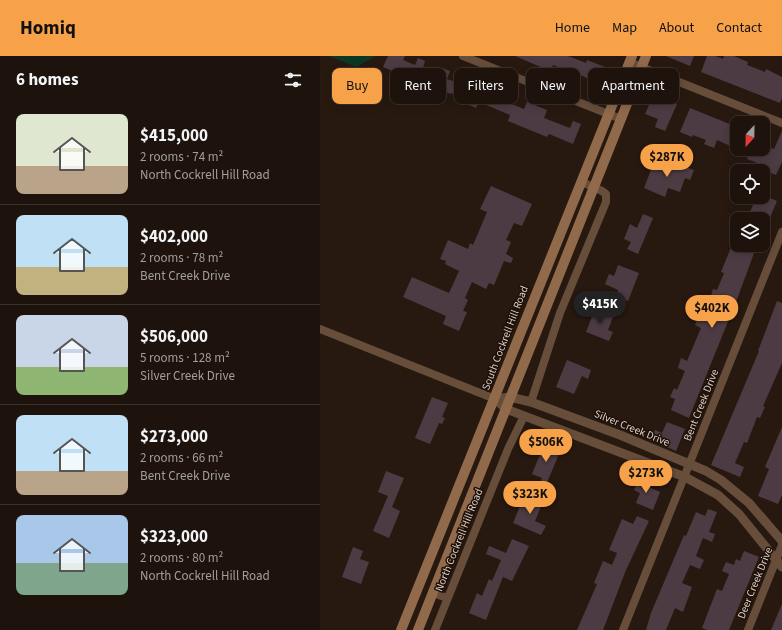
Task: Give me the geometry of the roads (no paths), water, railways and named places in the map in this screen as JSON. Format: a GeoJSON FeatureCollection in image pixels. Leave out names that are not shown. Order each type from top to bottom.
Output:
{"type":"FeatureCollection","features":[{"type":"Feature","properties":{"kind":"main road"},"geometry":{"type":"LineString","coordinates":[[418,630],[646,56]]}},
{"type":"Feature","properties":{"kind":"main road","name":"South Cockrell Hill Road"},"geometry":{"type":"LineString","coordinates":[[402,630],[495,398],[528,309],[582,182],[631,59]]}},
{"type":"Feature","properties":{"kind":"street"},"geometry":{"type":"LineString","coordinates":[[463,56],[621,119]]}},
{"type":"Feature","properties":{"kind":"street"},"geometry":{"type":"LineString","coordinates":[[631,59],[642,67],[782,124]]}},
{"type":"Feature","properties":{"kind":"street"},"geometry":{"type":"LineString","coordinates":[[531,402],[560,313],[606,202],[606,194],[582,182]]}},
{"type":"Feature","properties":{"kind":"street","name":"Bent Creek Drive"},"geometry":{"type":"LineString","coordinates":[[623,630],[782,232]]}},
{"type":"Feature","properties":{"kind":"street","name":"Silver Creek Drive"},"geometry":{"type":"LineString","coordinates":[[320,329],[495,398],[506,408],[524,416],[685,477],[718,495],[739,514],[779,563]]}},
{"type":"Feature","properties":{"kind":"street","name":"Silver Creek Drive"},"geometry":{"type":"LineString","coordinates":[[495,398],[510,397],[531,402],[620,435],[689,464],[721,480],[750,503],[782,541]]}},
{"type":"Feature","properties":{"kind":"street","name":"North Cockrell Hill Road"},"geometry":{"type":"LineString","coordinates":[[435,630],[508,449],[524,416]]}},
{"type":"Feature","properties":{"kind":"street","name":"Deer Creek Drive"},"geometry":{"type":"LineString","coordinates":[[748,630],[779,563],[782,544]]}},
{"type":"Feature","properties":{"kind":"street"},"geometry":{"type":"LineString","coordinates":[[433,592],[447,598]]}}]}
